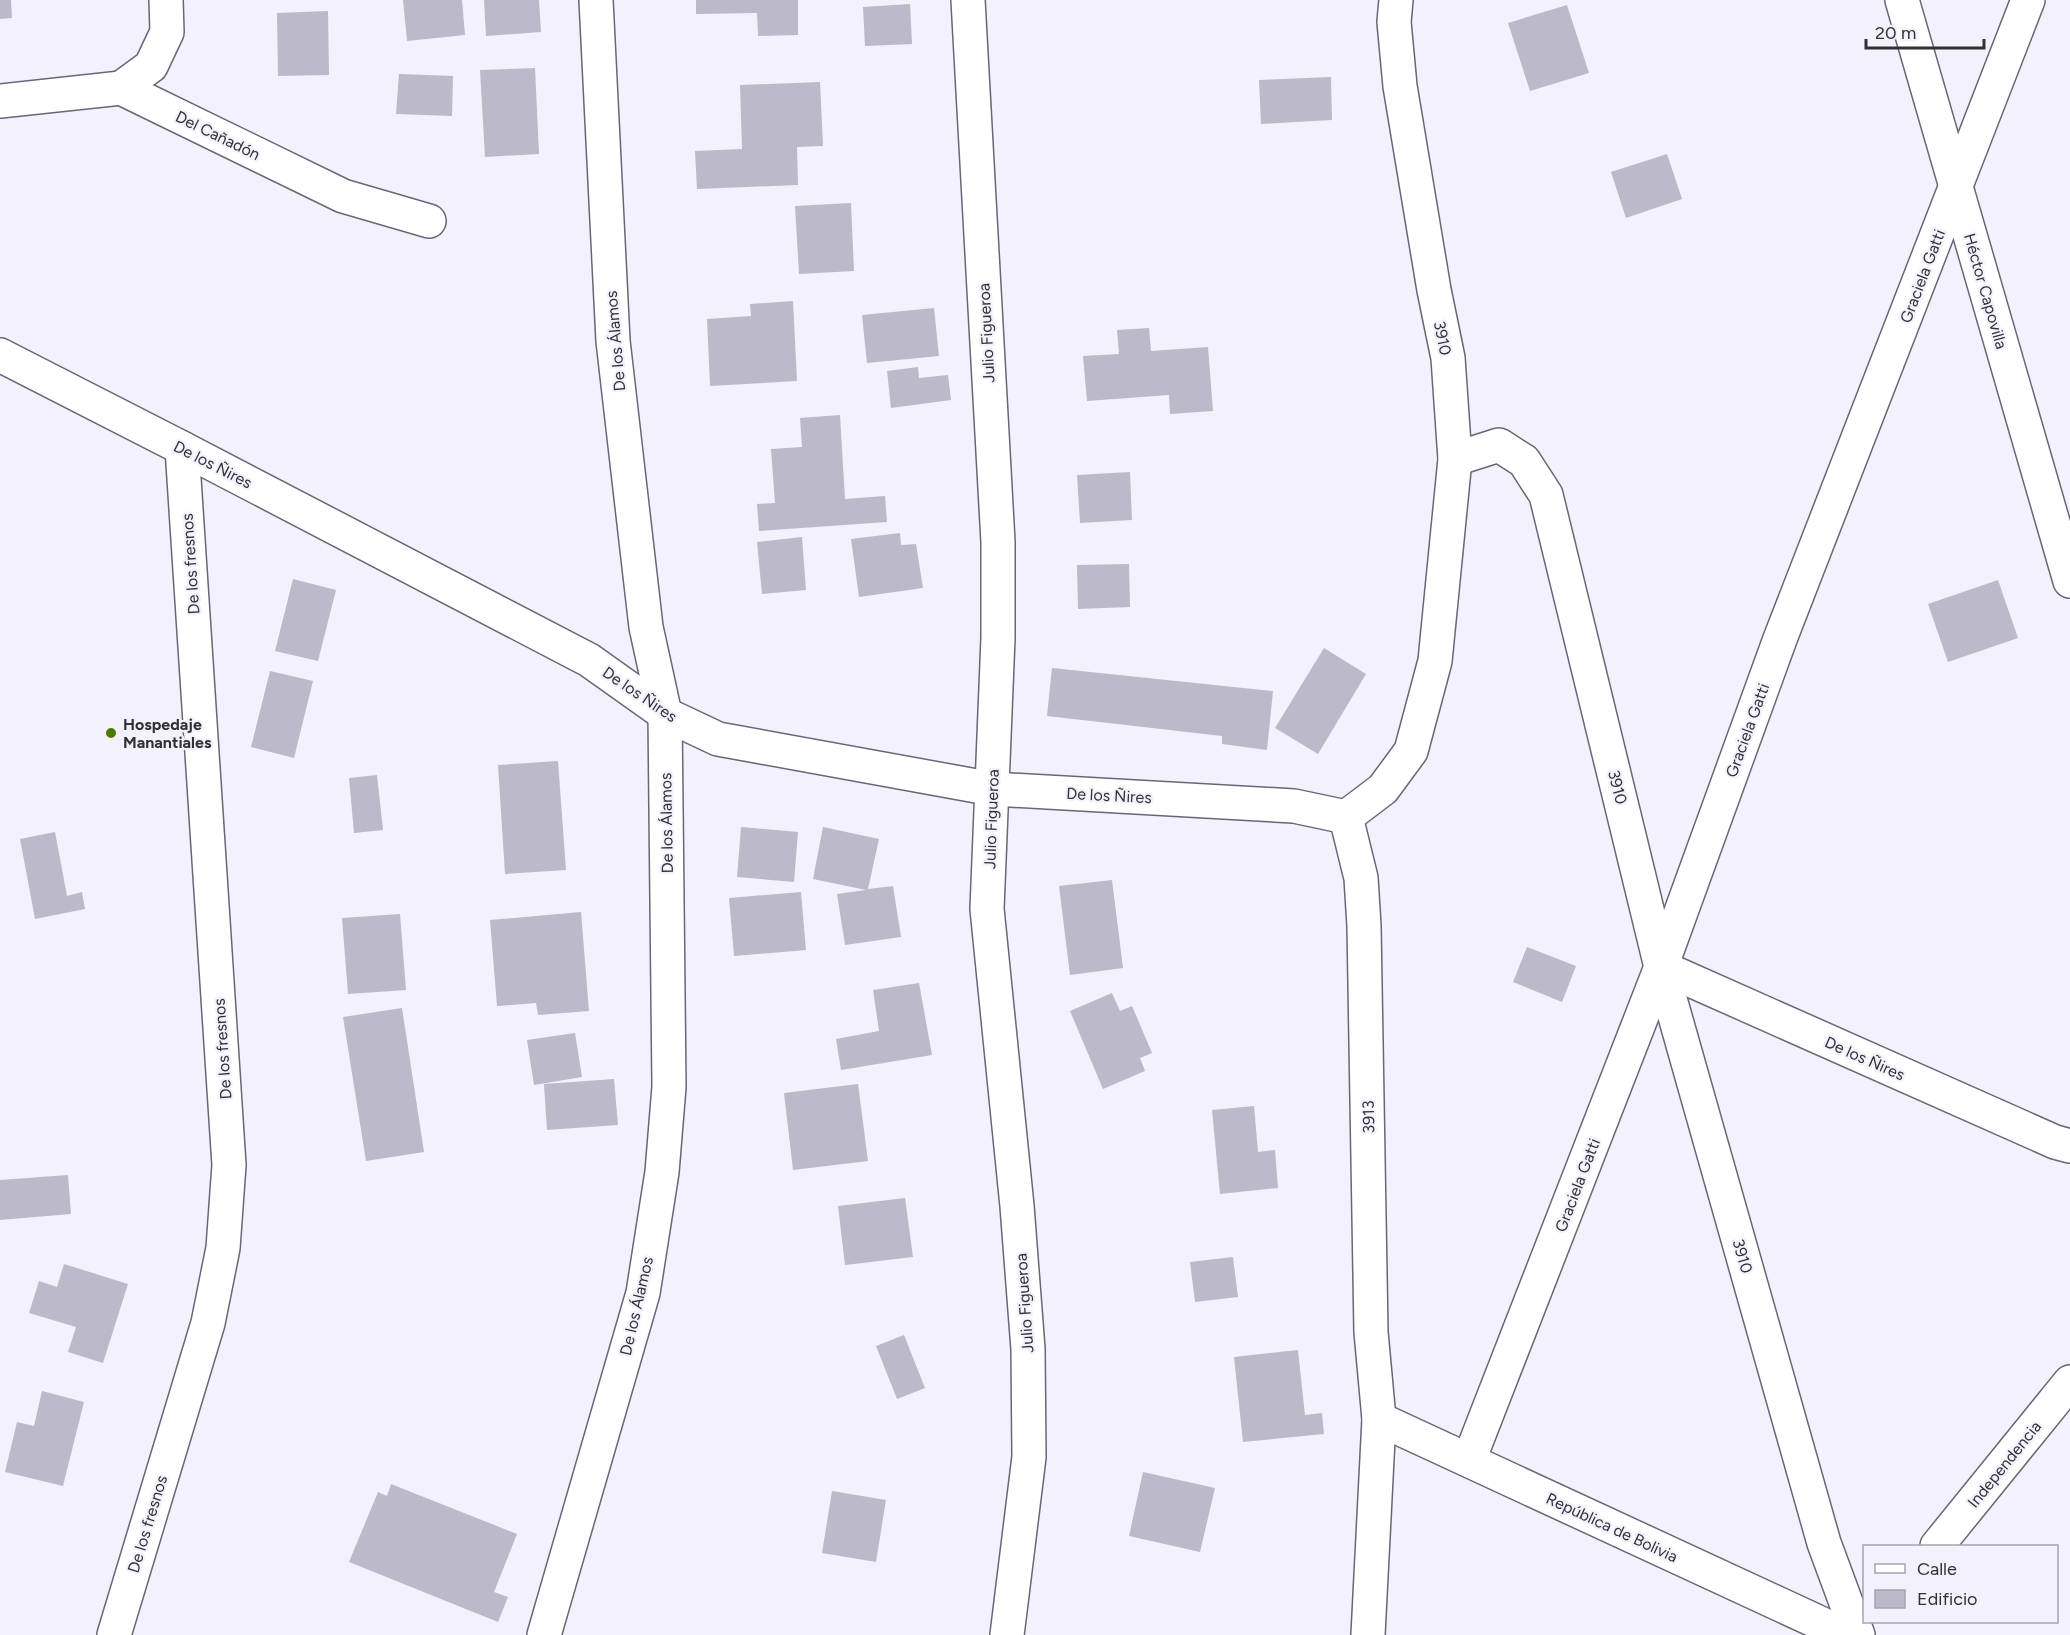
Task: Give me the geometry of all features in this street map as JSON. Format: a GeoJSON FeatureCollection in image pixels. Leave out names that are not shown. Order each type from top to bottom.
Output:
{"type":"FeatureCollection","features":[{"type":"Feature","properties":{"kind":"street"},"geometry":{"type":"LineString","coordinates":[[0,101],[121,88],[151,66],[167,32],[166,0]]}},
{"type":"Feature","properties":{"kind":"street","name":"De los Álamos"},"geometry":{"type":"LineString","coordinates":[[544,1635],[643,1293],[662,1172],[669,1087],[665,714],[646,627],[613,340],[596,0]]}},
{"type":"Feature","properties":{"kind":"street","name":"Julio Figueroa"},"geometry":{"type":"LineString","coordinates":[[968,0],[998,542],[998,638],[987,909],[1017,1206],[1028,1349],[1029,1457],[1007,1635]]}},
{"type":"Feature","properties":{"kind":"street","name":"3910"},"geometry":{"type":"LineString","coordinates":[[1396,0],[1394,22],[1400,86],[1434,290],[1448,358],[1455,459],[1499,445],[1524,461],[1546,495],[1661,967],[1824,1543],[1858,1635]]}},
{"type":"Feature","properties":{"kind":"street","name":"Héctor Capovilla"},"geometry":{"type":"LineString","coordinates":[[1902,0],[2070,581]]}},
{"type":"Feature","properties":{"kind":"street","name":"Graciela Gatti"},"geometry":{"type":"LineString","coordinates":[[1469,1461],[1661,967],[1780,639],[2028,0]]}},
{"type":"Feature","properties":{"kind":"street","name":"Del Cañadón"},"geometry":{"type":"LineString","coordinates":[[121,88],[343,196],[429,221]]}},
{"type":"Feature","properties":{"kind":"street","name":"De los Ñires"},"geometry":{"type":"LineString","coordinates":[[0,355],[589,660],[665,714],[718,740],[993,789],[1294,806],[1346,817]]}},
{"type":"Feature","properties":{"kind":"street","name":"De los fresnos"},"geometry":{"type":"LineString","coordinates":[[114,1635],[208,1323],[223,1248],[229,1165],[182,448]]}},
{"type":"Feature","properties":{"kind":"street"},"geometry":{"type":"LineString","coordinates":[[1346,817],[1383,789],[1411,751],[1435,661],[1455,459]]}},
{"type":"Feature","properties":{"kind":"street","name":"3913"},"geometry":{"type":"LineString","coordinates":[[1346,817],[1361,878],[1364,926],[1371,1332],[1379,1419]]}},
{"type":"Feature","properties":{"kind":"street","name":"De los Ñires"},"geometry":{"type":"LineString","coordinates":[[1661,967],[2044,1137],[2070,1146]]}},
{"type":"Feature","properties":{"kind":"street","name":"Independencia"},"geometry":{"type":"LineString","coordinates":[[1938,1545],[2070,1382]]}},
{"type":"Feature","properties":{"kind":"street"},"geometry":{"type":"LineString","coordinates":[[1368,1635],[1379,1419]]}},
{"type":"Feature","properties":{"kind":"street","name":"República de Bolivia"},"geometry":{"type":"LineString","coordinates":[[1379,1419],[1846,1635]]}},
{"type":"Feature","properties":{"kind":"street"},"geometry":{"type":"LineString","coordinates":[[1866,1635],[1875,1623]]}},
{"type":"Feature","properties":{"kind":"building"},"geometry":{"type":"Polygon","coordinates":[[[0,0],[11,0],[12,18],[0,19],[0,0]]]}},
{"type":"Feature","properties":{"kind":"building"},"geometry":{"type":"Polygon","coordinates":[[[403,0],[462,0],[465,35],[407,41],[403,0]]]}},
{"type":"Feature","properties":{"kind":"building"},"geometry":{"type":"Polygon","coordinates":[[[484,0],[539,0],[541,32],[486,36],[484,0]]]}},
{"type":"Feature","properties":{"kind":"building"},"geometry":{"type":"Polygon","coordinates":[[[696,0],[798,0],[798,35],[758,36],[757,13],[696,14],[696,0]]]}},
{"type":"Feature","properties":{"kind":"building"},"geometry":{"type":"Polygon","coordinates":[[[910,4],[912,44],[865,46],[863,7],[910,4]]]}},
{"type":"Feature","properties":{"kind":"building"},"geometry":{"type":"Polygon","coordinates":[[[1567,5],[1589,73],[1530,91],[1508,23],[1567,5]]]}},
{"type":"Feature","properties":{"kind":"building"},"geometry":{"type":"Polygon","coordinates":[[[328,11],[329,75],[278,76],[277,13],[328,11]]]}},
{"type":"Feature","properties":{"kind":"building"},"geometry":{"type":"Polygon","coordinates":[[[535,68],[539,154],[485,157],[480,70],[535,68]]]}},
{"type":"Feature","properties":{"kind":"building"},"geometry":{"type":"Polygon","coordinates":[[[399,74],[453,76],[452,116],[396,114],[399,74]]]}},
{"type":"Feature","properties":{"kind":"building"},"geometry":{"type":"Polygon","coordinates":[[[1331,77],[1332,120],[1261,124],[1259,80],[1331,77]]]}},
{"type":"Feature","properties":{"kind":"building"},"geometry":{"type":"Polygon","coordinates":[[[820,82],[823,146],[797,147],[798,185],[697,189],[695,151],[742,149],[740,85],[820,82]]]}},
{"type":"Feature","properties":{"kind":"building"},"geometry":{"type":"Polygon","coordinates":[[[1667,154],[1682,199],[1626,218],[1611,172],[1667,154]]]}},
{"type":"Feature","properties":{"kind":"building"},"geometry":{"type":"Polygon","coordinates":[[[851,203],[854,271],[799,274],[795,206],[851,203]]]}},
{"type":"Feature","properties":{"kind":"building"},"geometry":{"type":"Polygon","coordinates":[[[793,301],[797,381],[710,386],[707,319],[751,316],[750,304],[793,301]]]}},
{"type":"Feature","properties":{"kind":"building"},"geometry":{"type":"Polygon","coordinates":[[[934,308],[939,356],[867,363],[862,315],[934,308]]]}},
{"type":"Feature","properties":{"kind":"building"},"geometry":{"type":"Polygon","coordinates":[[[1149,328],[1151,351],[1208,347],[1213,411],[1170,414],[1169,395],[1087,401],[1083,356],[1119,354],[1117,330],[1149,328]]]}},
{"type":"Feature","properties":{"kind":"building"},"geometry":{"type":"Polygon","coordinates":[[[918,367],[919,378],[948,375],[951,400],[891,408],[887,371],[918,367]]]}},
{"type":"Feature","properties":{"kind":"building"},"geometry":{"type":"Polygon","coordinates":[[[840,415],[845,499],[885,496],[887,522],[759,531],[757,504],[775,503],[771,449],[802,447],[800,418],[840,415]]]}},
{"type":"Feature","properties":{"kind":"building"},"geometry":{"type":"Polygon","coordinates":[[[1130,472],[1132,520],[1080,523],[1077,475],[1130,472]]]}},
{"type":"Feature","properties":{"kind":"building"},"geometry":{"type":"Polygon","coordinates":[[[900,533],[901,545],[916,544],[923,588],[859,597],[851,539],[900,533]]]}},
{"type":"Feature","properties":{"kind":"building"},"geometry":{"type":"Polygon","coordinates":[[[802,537],[806,590],[762,594],[757,542],[802,537]]]}},
{"type":"Feature","properties":{"kind":"building"},"geometry":{"type":"Polygon","coordinates":[[[1129,564],[1130,607],[1078,609],[1077,565],[1129,564]]]}},
{"type":"Feature","properties":{"kind":"building"},"geometry":{"type":"Polygon","coordinates":[[[293,579],[336,590],[318,661],[275,651],[293,579]]]}},
{"type":"Feature","properties":{"kind":"building"},"geometry":{"type":"Polygon","coordinates":[[[1998,580],[2018,638],[1948,662],[1928,604],[1998,580]]]}},
{"type":"Feature","properties":{"kind":"building"},"geometry":{"type":"Polygon","coordinates":[[[1324,648],[1366,674],[1318,754],[1275,728],[1324,648]]]}},
{"type":"Feature","properties":{"kind":"building"},"geometry":{"type":"Polygon","coordinates":[[[1052,668],[1273,691],[1267,750],[1222,744],[1222,736],[1047,716],[1052,668]]]}},
{"type":"Feature","properties":{"kind":"building"},"geometry":{"type":"Polygon","coordinates":[[[270,671],[313,681],[294,758],[251,747],[270,671]]]}},
{"type":"Feature","properties":{"kind":"building"},"geometry":{"type":"Polygon","coordinates":[[[558,761],[566,870],[505,874],[498,765],[558,761]]]}},
{"type":"Feature","properties":{"kind":"building"},"geometry":{"type":"Polygon","coordinates":[[[377,775],[383,830],[354,833],[349,778],[377,775]]]}},
{"type":"Feature","properties":{"kind":"building"},"geometry":{"type":"Polygon","coordinates":[[[741,827],[798,832],[794,882],[737,877],[741,827]]]}},
{"type":"Feature","properties":{"kind":"building"},"geometry":{"type":"Polygon","coordinates":[[[823,827],[879,839],[868,889],[893,886],[901,937],[845,945],[837,894],[866,890],[813,879],[823,827]]]}},
{"type":"Feature","properties":{"kind":"building"},"geometry":{"type":"Polygon","coordinates":[[[55,832],[67,896],[82,892],[85,909],[35,919],[20,839],[55,832]]]}},
{"type":"Feature","properties":{"kind":"building"},"geometry":{"type":"Polygon","coordinates":[[[1112,880],[1123,968],[1070,975],[1059,886],[1112,880]]]}},
{"type":"Feature","properties":{"kind":"building"},"geometry":{"type":"Polygon","coordinates":[[[801,892],[806,950],[734,956],[729,898],[801,892]]]}},
{"type":"Feature","properties":{"kind":"building"},"geometry":{"type":"Polygon","coordinates":[[[581,912],[589,1011],[538,1015],[536,1003],[497,1006],[490,920],[581,912]]]}},
{"type":"Feature","properties":{"kind":"building"},"geometry":{"type":"Polygon","coordinates":[[[400,914],[406,990],[348,994],[342,918],[400,914]]]}},
{"type":"Feature","properties":{"kind":"building"},"geometry":{"type":"Polygon","coordinates":[[[1527,947],[1576,966],[1562,1002],[1513,982],[1527,947]]]}},
{"type":"Feature","properties":{"kind":"building"},"geometry":{"type":"Polygon","coordinates":[[[919,983],[932,1055],[841,1070],[836,1039],[879,1031],[873,990],[919,983]]]}},
{"type":"Feature","properties":{"kind":"building"},"geometry":{"type":"Polygon","coordinates":[[[1112,993],[1120,1011],[1132,1006],[1152,1053],[1140,1058],[1145,1071],[1103,1089],[1070,1011],[1112,993]]]}},
{"type":"Feature","properties":{"kind":"building"},"geometry":{"type":"Polygon","coordinates":[[[402,1008],[424,1152],[366,1161],[343,1017],[402,1008]]]}},
{"type":"Feature","properties":{"kind":"building"},"geometry":{"type":"Polygon","coordinates":[[[575,1033],[582,1077],[534,1085],[527,1040],[575,1033]]]}},
{"type":"Feature","properties":{"kind":"building"},"geometry":{"type":"Polygon","coordinates":[[[614,1079],[618,1125],[547,1130],[544,1084],[614,1079]]]}},
{"type":"Feature","properties":{"kind":"building"},"geometry":{"type":"Polygon","coordinates":[[[858,1084],[868,1161],[793,1170],[784,1093],[858,1084]]]}},
{"type":"Feature","properties":{"kind":"building"},"geometry":{"type":"Polygon","coordinates":[[[1254,1106],[1258,1152],[1275,1150],[1278,1188],[1220,1194],[1212,1110],[1254,1106]]]}},
{"type":"Feature","properties":{"kind":"building"},"geometry":{"type":"Polygon","coordinates":[[[68,1175],[71,1214],[0,1220],[0,1180],[68,1175]]]}},
{"type":"Feature","properties":{"kind":"building"},"geometry":{"type":"Polygon","coordinates":[[[905,1198],[913,1257],[845,1265],[838,1206],[905,1198]]]}},
{"type":"Feature","properties":{"kind":"building"},"geometry":{"type":"Polygon","coordinates":[[[1233,1257],[1238,1297],[1195,1302],[1190,1262],[1233,1257]]]}},
{"type":"Feature","properties":{"kind":"building"},"geometry":{"type":"Polygon","coordinates":[[[64,1264],[128,1284],[103,1363],[68,1352],[76,1327],[29,1313],[39,1281],[57,1287],[64,1264]]]}},
{"type":"Feature","properties":{"kind":"building"},"geometry":{"type":"Polygon","coordinates":[[[904,1335],[925,1388],[897,1399],[876,1346],[904,1335]]]}},
{"type":"Feature","properties":{"kind":"building"},"geometry":{"type":"Polygon","coordinates":[[[1298,1350],[1305,1415],[1322,1413],[1324,1434],[1243,1442],[1234,1357],[1298,1350]]]}},
{"type":"Feature","properties":{"kind":"building"},"geometry":{"type":"Polygon","coordinates":[[[42,1391],[84,1402],[63,1486],[5,1472],[17,1422],[34,1426],[42,1391]]]}},
{"type":"Feature","properties":{"kind":"building"},"geometry":{"type":"Polygon","coordinates":[[[1143,1472],[1215,1488],[1200,1552],[1129,1536],[1143,1472]]]}},
{"type":"Feature","properties":{"kind":"building"},"geometry":{"type":"Polygon","coordinates":[[[391,1484],[517,1534],[494,1592],[508,1597],[498,1622],[349,1562],[378,1492],[387,1496],[391,1484]]]}},
{"type":"Feature","properties":{"kind":"building"},"geometry":{"type":"Polygon","coordinates":[[[832,1491],[886,1500],[876,1562],[822,1553],[832,1491]]]}},
{"type":"Feature","properties":{"kind":"place","name":"Hospedaje Manantiales"},"geometry":{"type":"Point","coordinates":[111,733]}}]}
